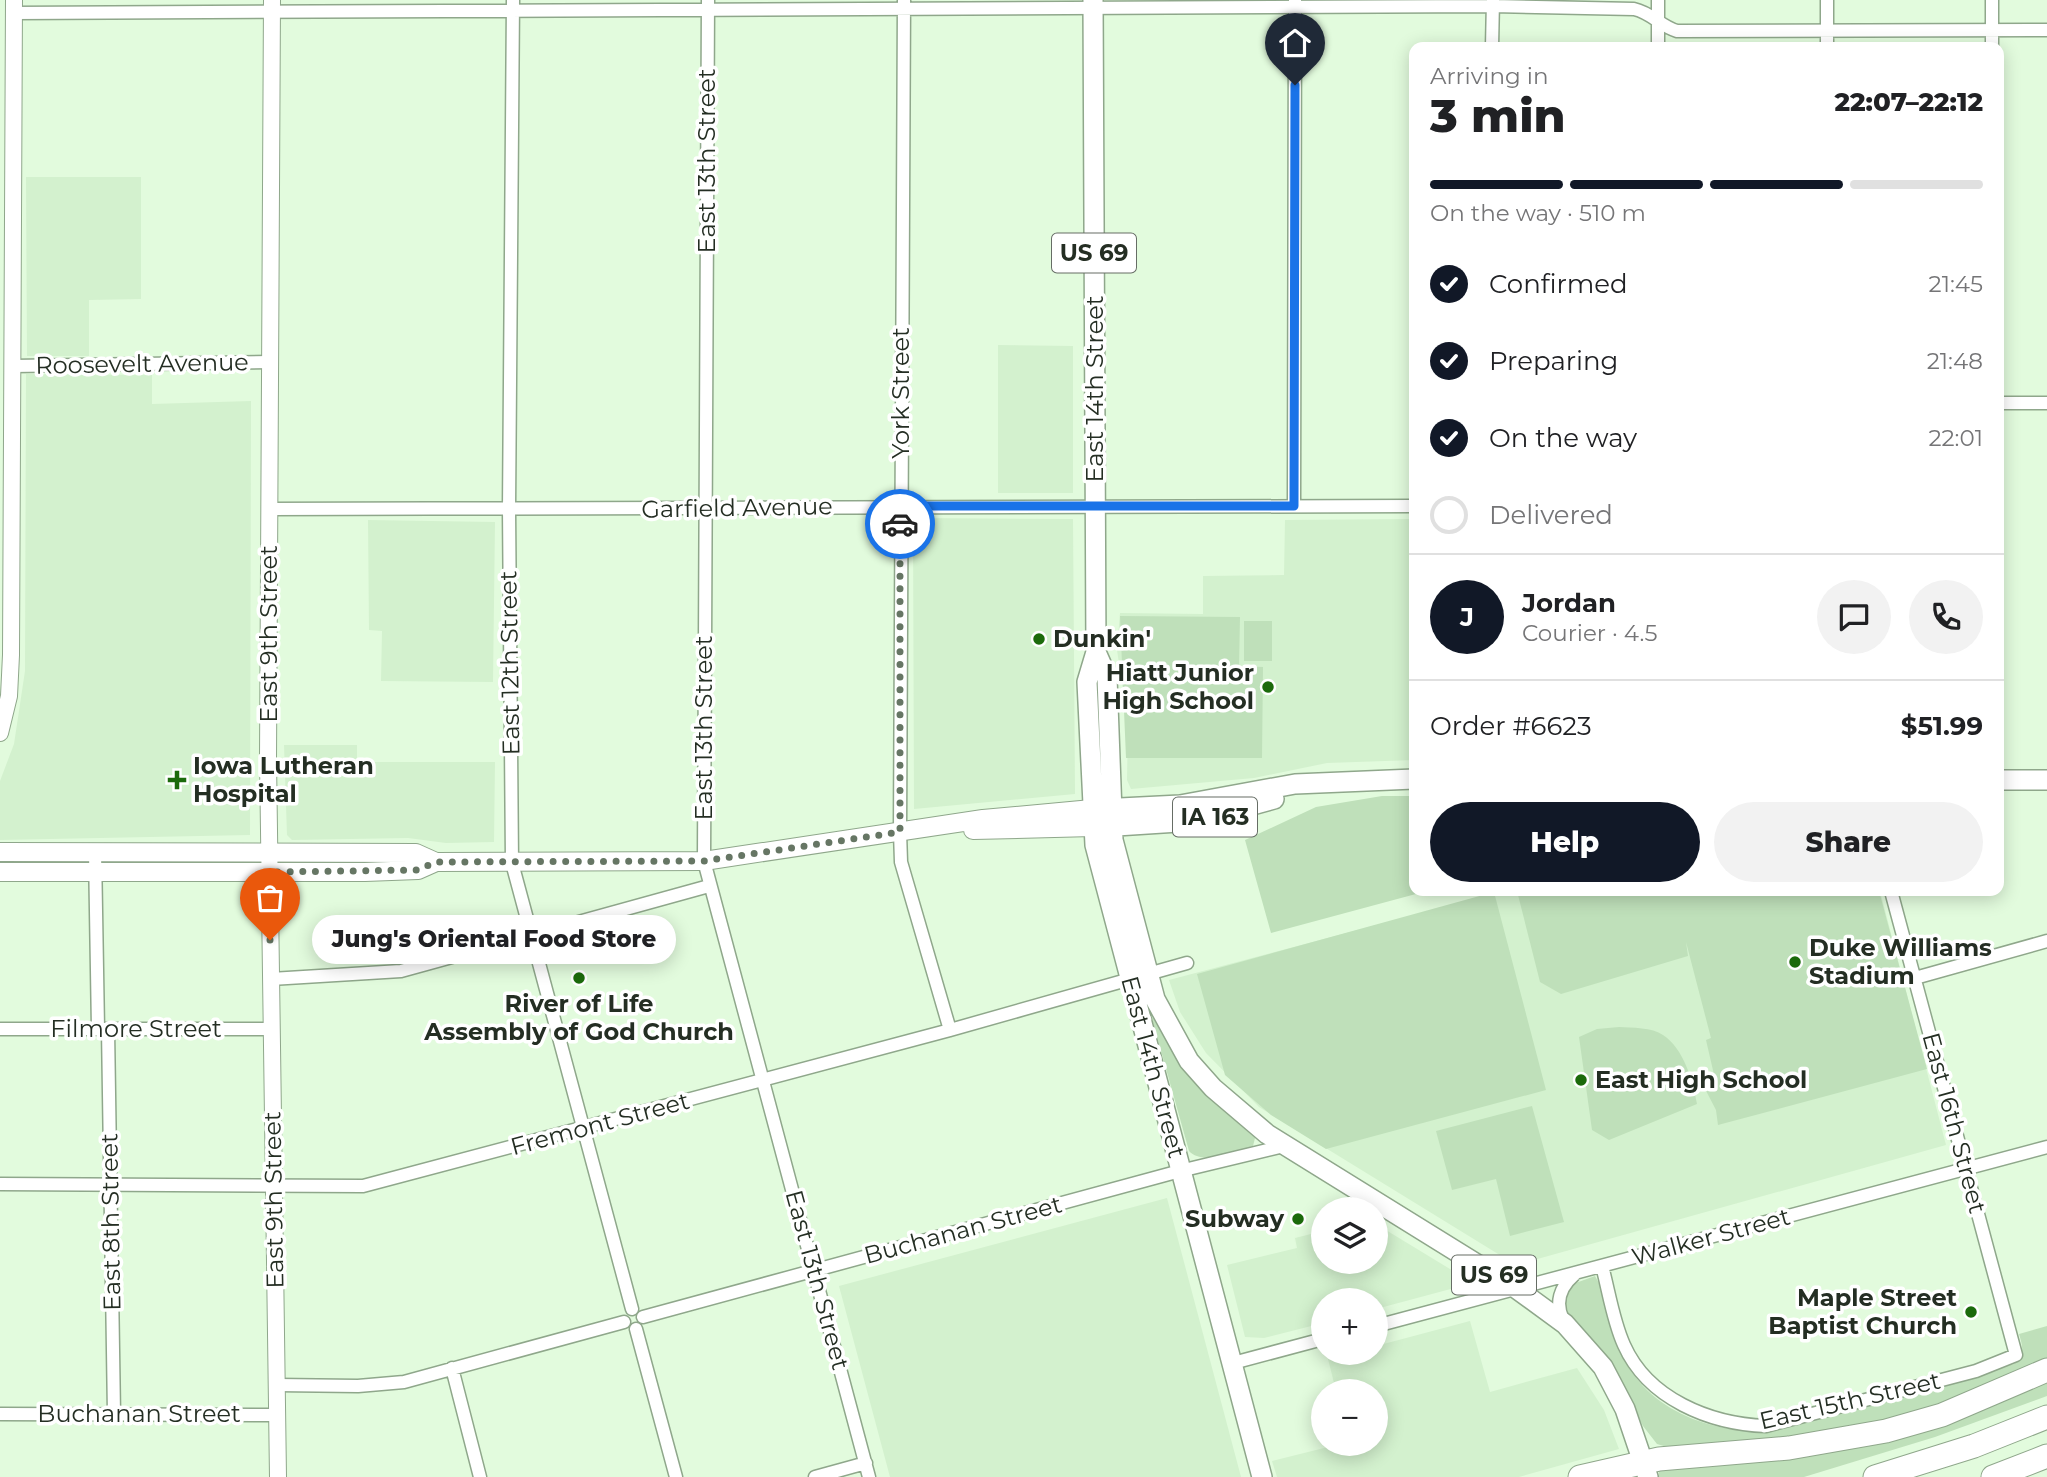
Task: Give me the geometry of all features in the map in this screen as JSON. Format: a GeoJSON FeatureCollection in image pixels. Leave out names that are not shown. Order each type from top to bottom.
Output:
{"type":"FeatureCollection","features":[{"type":"Feature","properties":{"kind":"highway"},"geometry":{"type":"LineString","coordinates":[[1580,1477],[1886,1432],[1942,1415],[2047,1370]]}},
{"type":"Feature","properties":{"kind":"highway"},"geometry":{"type":"LineString","coordinates":[[1875,1477],[1974,1446],[2047,1418]]}},
{"type":"Feature","properties":{"kind":"highway"},"geometry":{"type":"LineString","coordinates":[[1993,1477],[2047,1456]]}},
{"type":"Feature","properties":{"kind":"main road","name":"East 14th Street"},"geometry":{"type":"LineString","coordinates":[[1093,4],[1096,652],[1087,682],[1102,818],[1180,1171],[1262,1477]]}},
{"type":"Feature","properties":{"kind":"main road","name":"IA 163"},"geometry":{"type":"LineString","coordinates":[[1102,818],[1194,821],[1333,782],[1409,779]]}},
{"type":"Feature","properties":{"kind":"main road"},"geometry":{"type":"LineString","coordinates":[[2004,780],[2047,780]]}},
{"type":"Feature","properties":{"kind":"main road"},"geometry":{"type":"LineString","coordinates":[[0,852],[95,852],[418,870],[436,862],[704,861],[900,832],[1102,818]]}},
{"type":"Feature","properties":{"kind":"main road"},"geometry":{"type":"LineString","coordinates":[[0,872],[96,872],[270,863]]}},
{"type":"Feature","properties":{"kind":"main road","name":"US 69"},"geometry":{"type":"LineString","coordinates":[[1139,976],[1189,1061],[1213,1088],[1284,1146],[1517,1289],[1564,1324],[1603,1367],[1625,1409],[1646,1469]]}},
{"type":"Feature","properties":{"kind":"street"},"geometry":{"type":"LineString","coordinates":[[1658,0],[1658,42]]}},
{"type":"Feature","properties":{"kind":"street"},"geometry":{"type":"LineString","coordinates":[[1827,0],[1827,42]]}},
{"type":"Feature","properties":{"kind":"street"},"geometry":{"type":"LineString","coordinates":[[1992,0],[1992,42]]}},
{"type":"Feature","properties":{"kind":"street"},"geometry":{"type":"LineString","coordinates":[[1294,506],[1295,3]]}},
{"type":"Feature","properties":{"kind":"street"},"geometry":{"type":"LineString","coordinates":[[1492,42],[1493,3]]}},
{"type":"Feature","properties":{"kind":"street"},"geometry":{"type":"LineString","coordinates":[[0,733],[9,696],[11,655],[13,366],[7,322],[7,238],[14,6],[1493,3],[1634,9],[1648,12],[1665,28],[1677,32],[2047,30]]}},
{"type":"Feature","properties":{"kind":"street","name":"East 13th Street"},"geometry":{"type":"LineString","coordinates":[[708,4],[704,861],[869,1477]]}},
{"type":"Feature","properties":{"kind":"street","name":"East 12th Street"},"geometry":{"type":"LineString","coordinates":[[513,5],[509,509],[512,863],[632,1309]]}},
{"type":"Feature","properties":{"kind":"street","name":"York Street"},"geometry":{"type":"LineString","coordinates":[[904,5],[901,862],[950,1030]]}},
{"type":"Feature","properties":{"kind":"street","name":"East 9th Street"},"geometry":{"type":"LineString","coordinates":[[272,6],[270,863],[278,1477]]}},
{"type":"Feature","properties":{"kind":"street","name":"Roosevelt Avenue"},"geometry":{"type":"LineString","coordinates":[[13,366],[270,362]]}},
{"type":"Feature","properties":{"kind":"street"},"geometry":{"type":"LineString","coordinates":[[2004,403],[2047,403]]}},
{"type":"Feature","properties":{"kind":"street","name":"Garfield Avenue"},"geometry":{"type":"LineString","coordinates":[[270,509],[1409,506]]}},
{"type":"Feature","properties":{"kind":"street","name":"East 8th Street"},"geometry":{"type":"LineString","coordinates":[[95,852],[110,1184],[114,1414]]}},
{"type":"Feature","properties":{"kind":"street"},"geometry":{"type":"LineString","coordinates":[[271,979],[401,971],[709,886]]}},
{"type":"Feature","properties":{"kind":"street","name":"East 16th Street"},"geometry":{"type":"LineString","coordinates":[[1892,896],[2017,1355]]}},
{"type":"Feature","properties":{"kind":"street"},"geometry":{"type":"LineString","coordinates":[[1915,978],[2047,941]]}},
{"type":"Feature","properties":{"kind":"street","name":"Fremont Street"},"geometry":{"type":"LineString","coordinates":[[0,1184],[363,1186],[950,1030],[1187,963]]}},
{"type":"Feature","properties":{"kind":"street","name":"Filmore Street"},"geometry":{"type":"LineString","coordinates":[[0,1029],[271,1029]]}},
{"type":"Feature","properties":{"kind":"street","name":"Buchanan Street"},"geometry":{"type":"LineString","coordinates":[[640,1323],[815,1270],[1180,1171],[1284,1146]]}},
{"type":"Feature","properties":{"kind":"street","name":"Walker Street"},"geometry":{"type":"LineString","coordinates":[[1388,1323],[2047,1147]]}},
{"type":"Feature","properties":{"kind":"street","name":"East 15th Street"},"geometry":{"type":"LineString","coordinates":[[1602,1266],[1623,1342],[1634,1366],[1654,1388],[1691,1408],[1736,1425],[1766,1426],[1976,1371],[2017,1355]]}},
{"type":"Feature","properties":{"kind":"street"},"geometry":{"type":"LineString","coordinates":[[1564,1324],[1558,1302],[1567,1281],[1576,1273]]}},
{"type":"Feature","properties":{"kind":"street"},"geometry":{"type":"LineString","coordinates":[[640,1323],[628,1327],[624,1322],[624,1315],[632,1309],[638,1310],[676,1477]]}},
{"type":"Feature","properties":{"kind":"street"},"geometry":{"type":"LineString","coordinates":[[277,1385],[388,1384],[624,1322]]}},
{"type":"Feature","properties":{"kind":"street"},"geometry":{"type":"LineString","coordinates":[[1233,1363],[1311,1342]]}},
{"type":"Feature","properties":{"kind":"street"},"geometry":{"type":"LineString","coordinates":[[452,1368],[480,1477]]}},
{"type":"Feature","properties":{"kind":"street","name":"Buchanan Street"},"geometry":{"type":"LineString","coordinates":[[0,1414],[277,1415]]}},
{"type":"Feature","properties":{"kind":"street"},"geometry":{"type":"LineString","coordinates":[[815,1477],[866,1464]]}},
{"type":"Feature","properties":{"kind":"shaded area"},"geometry":{"type":"Polygon","coordinates":[[[26,177],[141,177],[141,299],[89,300],[89,356],[27,356],[26,177]]]}},
{"type":"Feature","properties":{"kind":"shaded area"},"geometry":{"type":"Polygon","coordinates":[[[998,345],[1073,346],[1073,493],[998,493],[998,345]]]}},
{"type":"Feature","properties":{"kind":"shaded area"},"geometry":{"type":"Polygon","coordinates":[[[26,374],[152,375],[152,404],[251,401],[250,835],[0,840],[0,781],[14,744],[25,671],[26,374]]]}},
{"type":"Feature","properties":{"kind":"shaded area"},"geometry":{"type":"Polygon","coordinates":[[[913,518],[1073,519],[1075,794],[914,809],[913,518]]]}},
{"type":"Feature","properties":{"kind":"shaded area","name":"Hiatt Junior High School"},"geometry":{"type":"Polygon","coordinates":[[[1409,519],[1409,760],[1327,763],[1254,778],[1131,789],[1127,780],[1128,723],[1117,650],[1120,613],[1203,614],[1203,576],[1284,575],[1285,520],[1409,519]]]}},
{"type":"Feature","properties":{"kind":"shaded area"},"geometry":{"type":"Polygon","coordinates":[[[368,520],[495,522],[493,682],[381,681],[382,631],[369,630],[368,520]]]}},
{"type":"Feature","properties":{"kind":"shaded area"},"geometry":{"type":"Polygon","coordinates":[[[1120,616],[1240,617],[1239,666],[1263,667],[1262,758],[1126,758],[1120,616]]]}},
{"type":"Feature","properties":{"kind":"shaded area"},"geometry":{"type":"Polygon","coordinates":[[[1244,621],[1272,621],[1272,661],[1244,661],[1244,621]]]}},
{"type":"Feature","properties":{"kind":"shaded area"},"geometry":{"type":"Polygon","coordinates":[[[284,745],[357,745],[357,762],[495,762],[494,842],[446,843],[408,838],[292,840],[287,835],[284,745]]]}},
{"type":"Feature","properties":{"kind":"shaded area"},"geometry":{"type":"Polygon","coordinates":[[[1382,796],[1409,796],[1409,896],[1271,933],[1245,840],[1316,807],[1382,796]]]}},
{"type":"Feature","properties":{"kind":"shaded area"},"geometry":{"type":"Polygon","coordinates":[[[1480,896],[1495,896],[1546,1090],[1326,1149],[1271,1115],[1225,1075],[1197,974],[1480,896]]]}},
{"type":"Feature","properties":{"kind":"shaded area","name":"East High School"},"geometry":{"type":"Polygon","coordinates":[[[1486,896],[1881,896],[1946,1145],[1516,1265],[1259,1107],[1206,1053],[1180,1012],[1169,980],[1486,896]]]}},
{"type":"Feature","properties":{"kind":"shaded area","name":"Duke Williams Stadium"},"geometry":{"type":"Polygon","coordinates":[[[1518,896],[1880,896],[1927,1069],[1718,1125],[1716,1110],[1703,1085],[1715,1079],[1706,1040],[1711,1038],[1686,942],[1688,956],[1561,994],[1540,982],[1518,896]]]}},
{"type":"Feature","properties":{"kind":"shaded area"},"geometry":{"type":"Polygon","coordinates":[[[1151,1015],[1190,1074],[1215,1103],[1255,1138],[1253,1146],[1211,1157],[1202,1157],[1189,1151],[1151,1015]]]}},
{"type":"Feature","properties":{"kind":"shaded area"},"geometry":{"type":"Polygon","coordinates":[[[1619,1027],[1653,1031],[1670,1041],[1677,1048],[1686,1066],[1697,1104],[1609,1140],[1592,1130],[1579,1037],[1597,1029],[1619,1027]]]}},
{"type":"Feature","properties":{"kind":"shaded area"},"geometry":{"type":"Polygon","coordinates":[[[1532,1106],[1564,1222],[1510,1236],[1496,1179],[1452,1190],[1436,1131],[1532,1106]]]}},
{"type":"Feature","properties":{"kind":"shaded area"},"geometry":{"type":"Polygon","coordinates":[[[1167,1198],[1241,1477],[890,1477],[839,1286],[1167,1198]]]}},
{"type":"Feature","properties":{"kind":"shaded area"},"geometry":{"type":"Polygon","coordinates":[[[1388,1231],[1473,1283],[1388,1306],[1388,1288],[1311,1288],[1311,1326],[1264,1338],[1245,1337],[1227,1265],[1297,1248],[1295,1238],[1311,1234],[1311,1274],[1388,1274],[1388,1231]]]}},
{"type":"Feature","properties":{"kind":"shaded area"},"geometry":{"type":"Polygon","coordinates":[[[1595,1276],[1612,1332],[1635,1377],[1671,1408],[1715,1426],[1766,1432],[2014,1364],[2022,1350],[2019,1334],[2047,1326],[2047,1359],[1968,1395],[1883,1423],[1798,1438],[1677,1450],[1657,1444],[1643,1426],[1625,1392],[1568,1319],[1563,1302],[1570,1285],[1595,1276]]]}},
{"type":"Feature","properties":{"kind":"shaded area"},"geometry":{"type":"Polygon","coordinates":[[[1470,1321],[1490,1392],[1577,1368],[1604,1410],[1619,1449],[1519,1477],[1277,1477],[1272,1461],[1311,1451],[1311,1456],[1388,1456],[1388,1379],[1333,1379],[1330,1365],[1388,1365],[1388,1343],[1470,1321]]]}},
{"type":"Feature","properties":{"kind":"shaded area"},"geometry":{"type":"Polygon","coordinates":[[[2047,1375],[2047,1396],[1935,1437],[1804,1477],[1659,1477],[1659,1470],[1775,1459],[2047,1375]]]}},
{"type":"Feature","properties":{"kind":"way so far"},"geometry":{"type":"LineString","coordinates":[[270,940],[270,872],[418,870],[436,862],[704,861],[900,832],[900,524]]}},
{"type":"Feature","properties":{"kind":"place","name":"Dunkin'"},"geometry":{"type":"Point","coordinates":[1039,639]}},
{"type":"Feature","properties":{"kind":"place","name":"Hiatt Junior High School"},"geometry":{"type":"Point","coordinates":[1268,687]}},
{"type":"Feature","properties":{"kind":"place","name":"Iowa Lutheran Hospital"},"geometry":{"type":"Point","coordinates":[177,780]}},
{"type":"Feature","properties":{"kind":"place","name":"Jung's Oriental Food Store"},"geometry":{"type":"Point","coordinates":[270,940]}},
{"type":"Feature","properties":{"kind":"place","name":"Duke Williams Stadium"},"geometry":{"type":"Point","coordinates":[1795,962]}},
{"type":"Feature","properties":{"kind":"place","name":"River of Life Assembly of God Church"},"geometry":{"type":"Point","coordinates":[579,978]}},
{"type":"Feature","properties":{"kind":"place","name":"East High School"},"geometry":{"type":"Point","coordinates":[1581,1080]}},
{"type":"Feature","properties":{"kind":"place","name":"Subway"},"geometry":{"type":"Point","coordinates":[1298,1219]}},
{"type":"Feature","properties":{"kind":"place","name":"Maple Street Baptist Church"},"geometry":{"type":"Point","coordinates":[1971,1312]}},
{"type":"Feature","properties":{"kind":"route"},"geometry":{"type":"LineString","coordinates":[[900,524],[901,506],[1294,506],[1295,85]]}}]}
